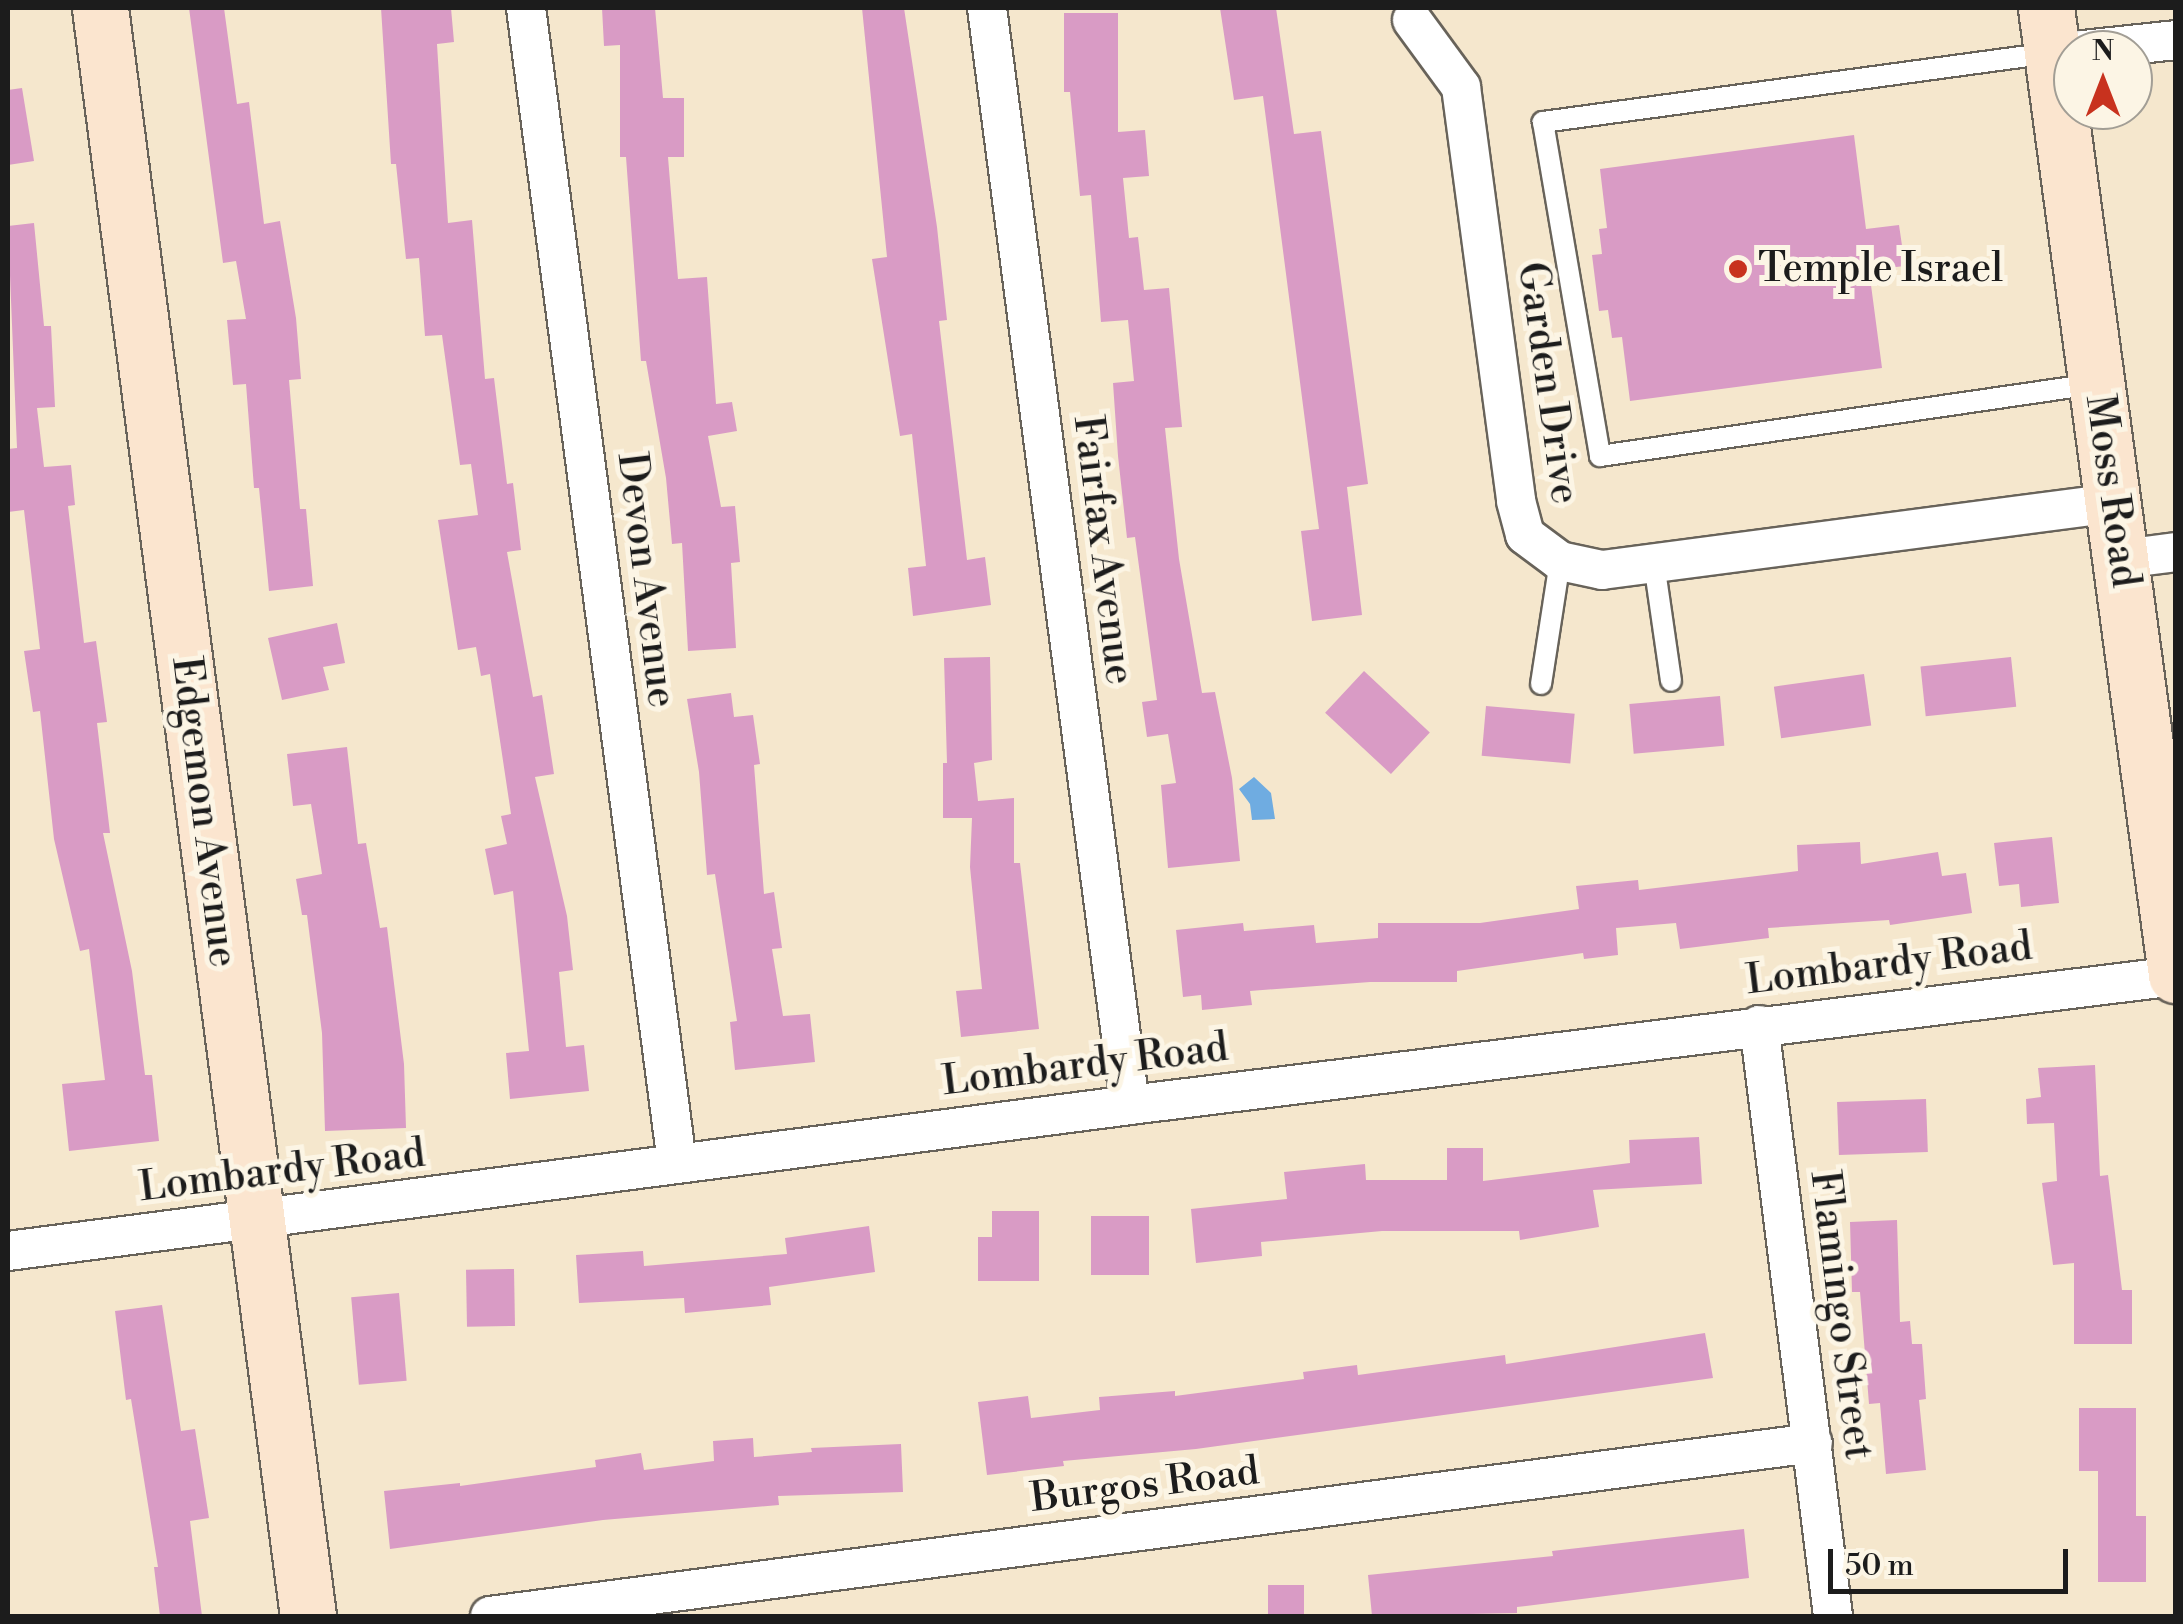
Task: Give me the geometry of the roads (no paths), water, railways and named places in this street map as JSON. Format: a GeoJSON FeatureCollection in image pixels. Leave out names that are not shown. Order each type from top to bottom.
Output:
{"type":"FeatureCollection","features":[{"type":"Feature","properties":{"kind":"street","name":"Edgemon Avenue"},"geometry":{"type":"LineString","coordinates":[[100,8],[308,1616]]}},
{"type":"Feature","properties":{"kind":"street","name":"Devon Avenue"},"geometry":{"type":"LineString","coordinates":[[526,8],[677,1163]]}},
{"type":"Feature","properties":{"kind":"street","name":"Fairfax Avenue"},"geometry":{"type":"LineString","coordinates":[[987,8],[1130,1104]]}},
{"type":"Feature","properties":{"kind":"street","name":"Garden Drive"},"geometry":{"type":"LineString","coordinates":[[1412,20],[1460,88],[1516,502],[1525,535],[1560,561],[1602,570],[2113,503]]}},
{"type":"Feature","properties":{"kind":"street","name":"Moss Road"},"geometry":{"type":"LineString","coordinates":[[2073,130],[2097,383],[2176,975]]}},
{"type":"Feature","properties":{"kind":"street"},"geometry":{"type":"LineString","coordinates":[[2122,559],[2176,552]]}},
{"type":"Feature","properties":{"kind":"street","name":"Lombardy Road"},"geometry":{"type":"LineString","coordinates":[[8,1251],[1130,1104],[2176,975]]}},
{"type":"Feature","properties":{"kind":"street","name":"Flamingo Street"},"geometry":{"type":"LineString","coordinates":[[1759,1025],[1833,1616]]}},
{"type":"Feature","properties":{"kind":"street","name":"Burgos Road"},"geometry":{"type":"LineString","coordinates":[[490,1616],[1813,1443]]}},
{"type":"Feature","properties":{"kind":"lane"},"geometry":{"type":"LineString","coordinates":[[2053,42],[1542,122],[1600,456],[2097,383]]}},
{"type":"Feature","properties":{"kind":"lane"},"geometry":{"type":"LineString","coordinates":[[1541,684],[1560,561]]}},
{"type":"Feature","properties":{"kind":"lane"},"geometry":{"type":"LineString","coordinates":[[1654,564],[1671,681]]}},
{"type":"Feature","properties":{"kind":"water"},"geometry":{"type":"Polygon","coordinates":[[[1254,777],[1271,793],[1275,819],[1252,820],[1250,804],[1239,789],[1254,777]]]}},
{"type":"Feature","properties":{"kind":"place","name":"Temple Israel"},"geometry":{"type":"Point","coordinates":[1738,269]}}]}
